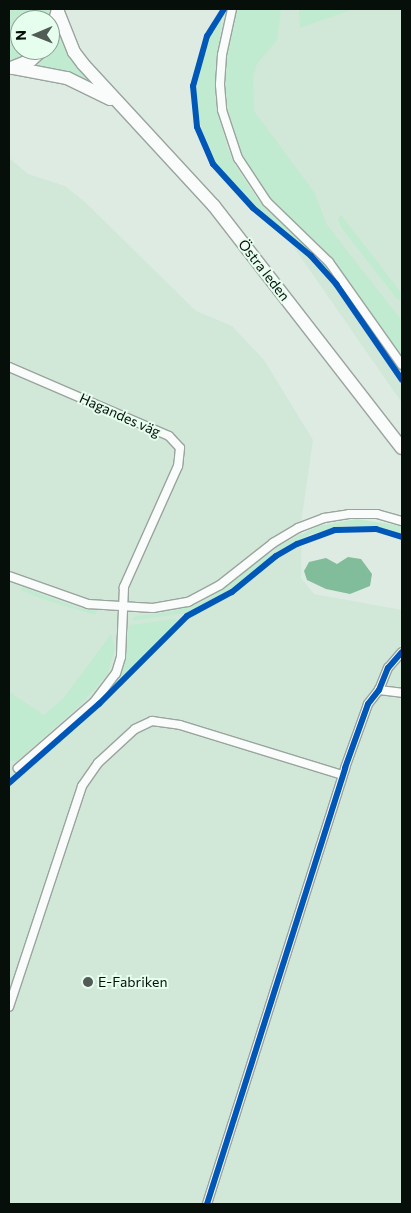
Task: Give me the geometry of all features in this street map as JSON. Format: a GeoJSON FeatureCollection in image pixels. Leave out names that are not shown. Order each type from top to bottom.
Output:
{"type":"FeatureCollection","features":[{"type":"Feature","properties":{"kind":"highway","name":"Östra leden"},"geometry":{"type":"LineString","coordinates":[[60,15],[74,52],[114,101],[170,155],[214,206],[402,448]]}},
{"type":"Feature","properties":{"kind":"highway"},"geometry":{"type":"LineString","coordinates":[[11,68],[25,60]]}},
{"type":"Feature","properties":{"kind":"highway","name":"Östra leden"},"geometry":{"type":"LineString","coordinates":[[11,68],[68,78],[114,101]]}},
{"type":"Feature","properties":{"kind":"street"},"geometry":{"type":"LineString","coordinates":[[232,9],[222,55],[220,85],[222,110],[238,158],[267,202],[329,262],[402,365]]}},
{"type":"Feature","properties":{"kind":"street","name":"Hagandes väg"},"geometry":{"type":"LineString","coordinates":[[9,367],[169,436],[180,448],[178,466],[124,587],[121,608],[121,657],[110,685],[68,726],[18,768]]}},
{"type":"Feature","properties":{"kind":"street"},"geometry":{"type":"LineString","coordinates":[[9,576],[88,604],[121,608],[153,608],[188,602],[220,585],[298,528],[324,518],[349,514],[377,514],[402,521]]}},
{"type":"Feature","properties":{"kind":"street"},"geometry":{"type":"LineString","coordinates":[[207,1204],[342,775],[368,704],[379,690],[388,668],[402,652]]}},
{"type":"Feature","properties":{"kind":"street"},"geometry":{"type":"LineString","coordinates":[[379,690],[402,693]]}},
{"type":"Feature","properties":{"kind":"street"},"geometry":{"type":"LineString","coordinates":[[9,1007],[82,786],[94,767],[135,729],[152,722],[169,723],[342,775]]}},
{"type":"Feature","properties":{"kind":"shaded area"},"geometry":{"type":"Polygon","coordinates":[[[9,9],[53,9],[10,10],[10,60],[15,60],[9,63],[9,9]]]}},
{"type":"Feature","properties":{"kind":"shaded area"},"geometry":{"type":"Polygon","coordinates":[[[225,9],[402,9],[402,403],[202,115],[225,9]]]}},
{"type":"Feature","properties":{"kind":"shaded area"},"geometry":{"type":"Polygon","coordinates":[[[281,9],[277,40],[257,64],[253,76],[254,111],[314,192],[327,225],[402,321],[402,356],[323,248],[269,199],[238,148],[230,121],[225,86],[227,54],[236,10],[281,9]]]}},
{"type":"Feature","properties":{"kind":"shaded area"},"geometry":{"type":"Polygon","coordinates":[[[299,9],[353,9],[300,28],[299,9]]]}},
{"type":"Feature","properties":{"kind":"shaded area"},"geometry":{"type":"Polygon","coordinates":[[[222,18],[215,78],[216,102],[227,147],[236,166],[259,201],[319,258],[334,276],[396,364],[402,377],[317,259],[249,201],[215,163],[208,150],[196,110],[195,92],[208,39],[222,18]]]}},
{"type":"Feature","properties":{"kind":"shaded area"},"geometry":{"type":"Polygon","coordinates":[[[60,28],[88,81],[58,70],[28,68],[38,60],[60,60],[60,28]]]}},
{"type":"Feature","properties":{"kind":"shaded area"},"geometry":{"type":"Polygon","coordinates":[[[9,158],[28,174],[65,186],[86,203],[196,311],[232,326],[264,360],[313,440],[302,516],[301,578],[314,594],[402,610],[402,1204],[9,1204],[9,158]]]}},
{"type":"Feature","properties":{"kind":"shaded area"},"geometry":{"type":"Polygon","coordinates":[[[341,215],[402,294],[402,300],[397,299],[341,227],[338,218],[341,215]]]}},
{"type":"Feature","properties":{"kind":"shaded area"},"geometry":{"type":"Polygon","coordinates":[[[357,519],[402,526],[402,534],[379,527],[342,526],[311,534],[277,551],[275,548],[318,526],[357,519]]]}},
{"type":"Feature","properties":{"kind":"shaded area"},"geometry":{"type":"Polygon","coordinates":[[[268,554],[271,557],[251,574],[209,603],[185,613],[131,621],[136,616],[170,612],[207,600],[268,554]]]}},
{"type":"Feature","properties":{"kind":"shaded area"},"geometry":{"type":"Polygon","coordinates":[[[348,557],[361,559],[372,574],[370,586],[350,594],[326,589],[307,580],[304,571],[309,562],[326,558],[337,564],[348,557]]]}},
{"type":"Feature","properties":{"kind":"shaded area"},"geometry":{"type":"Polygon","coordinates":[[[22,587],[78,608],[97,611],[95,615],[42,599],[21,590],[22,587]]]}},
{"type":"Feature","properties":{"kind":"shaded area"},"geometry":{"type":"Polygon","coordinates":[[[176,619],[178,623],[113,688],[124,666],[129,625],[176,619]]]}},
{"type":"Feature","properties":{"kind":"shaded area"},"geometry":{"type":"Polygon","coordinates":[[[111,634],[115,648],[107,675],[81,704],[17,761],[9,761],[9,692],[44,715],[63,699],[111,634]]]}},
{"type":"Feature","properties":{"kind":"cycle path"},"geometry":{"type":"LineString","coordinates":[[224,9],[207,36],[193,86],[197,127],[213,164],[253,208],[311,256],[336,284],[402,380]]}},
{"type":"Feature","properties":{"kind":"cycle path"},"geometry":{"type":"LineString","coordinates":[[9,783],[99,704],[187,616],[232,592],[276,556],[297,544],[335,530],[376,529],[402,537]]}},
{"type":"Feature","properties":{"kind":"cycle path"},"geometry":{"type":"LineString","coordinates":[[207,1204],[345,768],[368,704],[379,690],[388,668],[402,652]]}},
{"type":"Feature","properties":{"kind":"place","name":"E-Fabriken"},"geometry":{"type":"Point","coordinates":[88,982]}}]}
